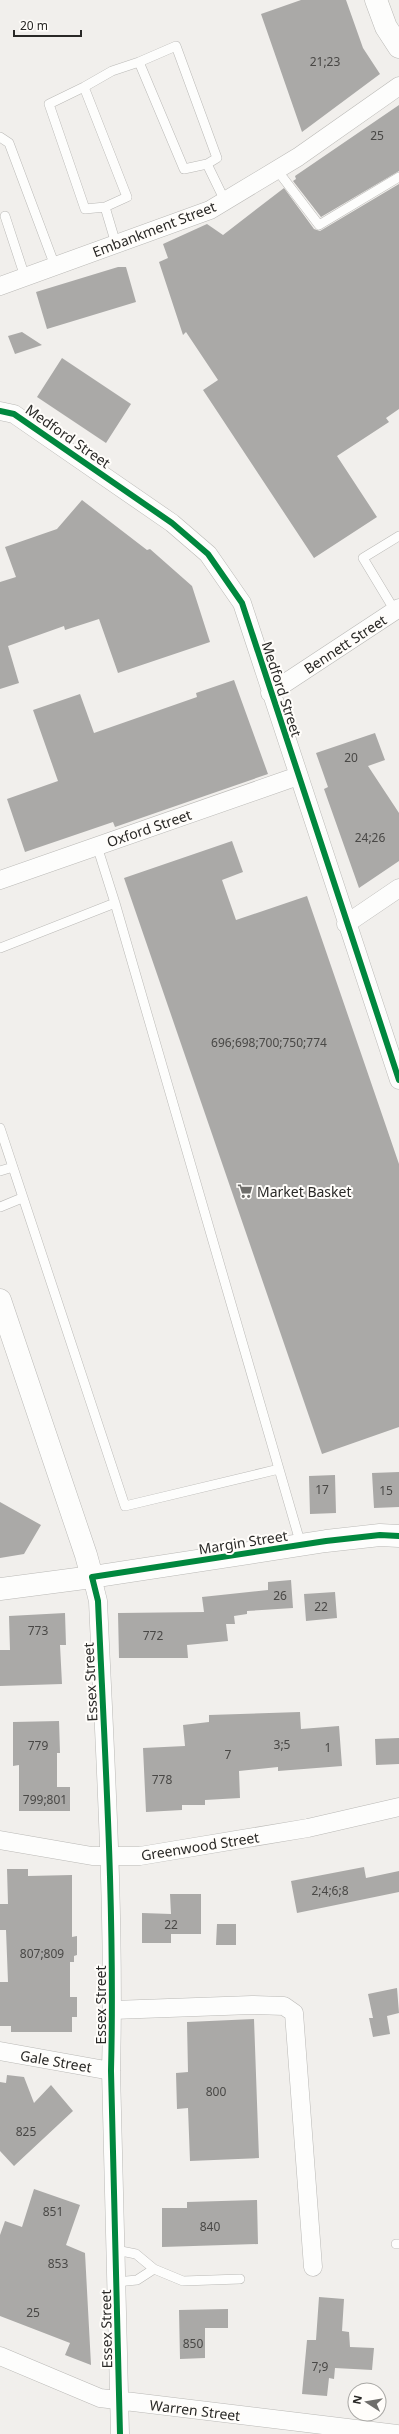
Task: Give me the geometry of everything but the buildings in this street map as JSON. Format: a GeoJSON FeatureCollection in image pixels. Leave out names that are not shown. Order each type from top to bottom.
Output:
{"type":"FeatureCollection","features":[{"type":"Feature","properties":{"kind":"main road"},"geometry":{"type":"LineString","coordinates":[[376,0],[386,27],[399,47]]}},
{"type":"Feature","properties":{"kind":"main road","name":"Essex Street"},"geometry":{"type":"LineString","coordinates":[[0,1300],[84,1547],[92,1577]]}},
{"type":"Feature","properties":{"kind":"main road","name":"Margin Street"},"geometry":{"type":"LineString","coordinates":[[0,1589],[92,1577],[301,1545],[380,1535],[399,1536]]}},
{"type":"Feature","properties":{"kind":"street","name":"Embankment Street"},"geometry":{"type":"LineString","coordinates":[[0,286],[210,210],[277,170],[399,86]]}},
{"type":"Feature","properties":{"kind":"street","name":"Medford Street"},"geometry":{"type":"LineString","coordinates":[[0,411],[14,414],[172,523],[208,554],[242,603],[346,924],[399,1080]]}},
{"type":"Feature","properties":{"kind":"street","name":"Bennett Street"},"geometry":{"type":"LineString","coordinates":[[270,693],[397,609]]}},
{"type":"Feature","properties":{"kind":"street","name":"Oxford Street"},"geometry":{"type":"LineString","coordinates":[[0,880],[298,776]]}},
{"type":"Feature","properties":{"kind":"street"},"geometry":{"type":"LineString","coordinates":[[346,924],[399,888]]}},
{"type":"Feature","properties":{"kind":"street","name":"Essex Street"},"geometry":{"type":"LineString","coordinates":[[92,1577],[98,1601],[110,1856],[113,2010],[111,2071],[120,2434]]}},
{"type":"Feature","properties":{"kind":"street","name":"Greenwood Street"},"geometry":{"type":"LineString","coordinates":[[0,1840],[92,1856],[140,1856],[308,1828],[399,1806]]}},
{"type":"Feature","properties":{"kind":"street"},"geometry":{"type":"LineString","coordinates":[[113,2010],[284,2006],[294,2013],[313,2267]]}},
{"type":"Feature","properties":{"kind":"street","name":"Gale Street"},"geometry":{"type":"LineString","coordinates":[[0,2051],[111,2071]]}},
{"type":"Feature","properties":{"kind":"street","name":"Warren Street"},"geometry":{"type":"LineString","coordinates":[[0,2356],[100,2398],[397,2434]]}},
{"type":"Feature","properties":{"kind":"lane"},"geometry":{"type":"LineString","coordinates":[[84,87],[128,197],[105,207],[85,209],[49,104],[112,71],[139,62],[176,46],[217,158],[207,164],[184,169],[139,62]]}},
{"type":"Feature","properties":{"kind":"lane"},"geometry":{"type":"LineString","coordinates":[[0,137],[9,142],[55,266]]}},
{"type":"Feature","properties":{"kind":"lane"},"geometry":{"type":"LineString","coordinates":[[207,164],[224,201]]}},
{"type":"Feature","properties":{"kind":"lane"},"geometry":{"type":"LineString","coordinates":[[277,170],[319,225],[399,177]]}},
{"type":"Feature","properties":{"kind":"lane"},"geometry":{"type":"LineString","coordinates":[[105,207],[116,244]]}},
{"type":"Feature","properties":{"kind":"lane"},"geometry":{"type":"LineString","coordinates":[[5,216],[25,277]]}},
{"type":"Feature","properties":{"kind":"lane"},"geometry":{"type":"LineString","coordinates":[[397,609],[363,558],[399,536]]}},
{"type":"Feature","properties":{"kind":"lane"},"geometry":{"type":"LineString","coordinates":[[97,846],[115,903],[301,1545]]}},
{"type":"Feature","properties":{"kind":"lane"},"geometry":{"type":"LineString","coordinates":[[0,948],[115,903]]}},
{"type":"Feature","properties":{"kind":"lane"},"geometry":{"type":"LineString","coordinates":[[0,1128],[125,1506],[279,1469]]}},
{"type":"Feature","properties":{"kind":"lane"},"geometry":{"type":"LineString","coordinates":[[0,1171],[12,1167]]}},
{"type":"Feature","properties":{"kind":"lane"},"geometry":{"type":"LineString","coordinates":[[0,1207],[22,1198]]}},
{"type":"Feature","properties":{"kind":"lane"},"geometry":{"type":"LineString","coordinates":[[116,2250],[136,2254],[154,2269],[183,2281],[240,2279]]}},
{"type":"Feature","properties":{"kind":"lane"},"geometry":{"type":"LineString","coordinates":[[116,2282],[137,2280],[154,2269]]}},
{"type":"Feature","properties":{"kind":"cycle path"},"geometry":{"type":"LineString","coordinates":[[0,411],[14,414],[172,523],[208,554],[242,603],[399,1080]]}},
{"type":"Feature","properties":{"kind":"cycle path"},"geometry":{"type":"LineString","coordinates":[[120,2434],[111,2071],[112,1953],[109,1836],[98,1601],[92,1577],[326,1541],[380,1535],[399,1536]]}},
{"type":"Feature","properties":{"kind":"place","name":"Market Basket"},"geometry":{"type":"Point","coordinates":[245,1191]}}]}
